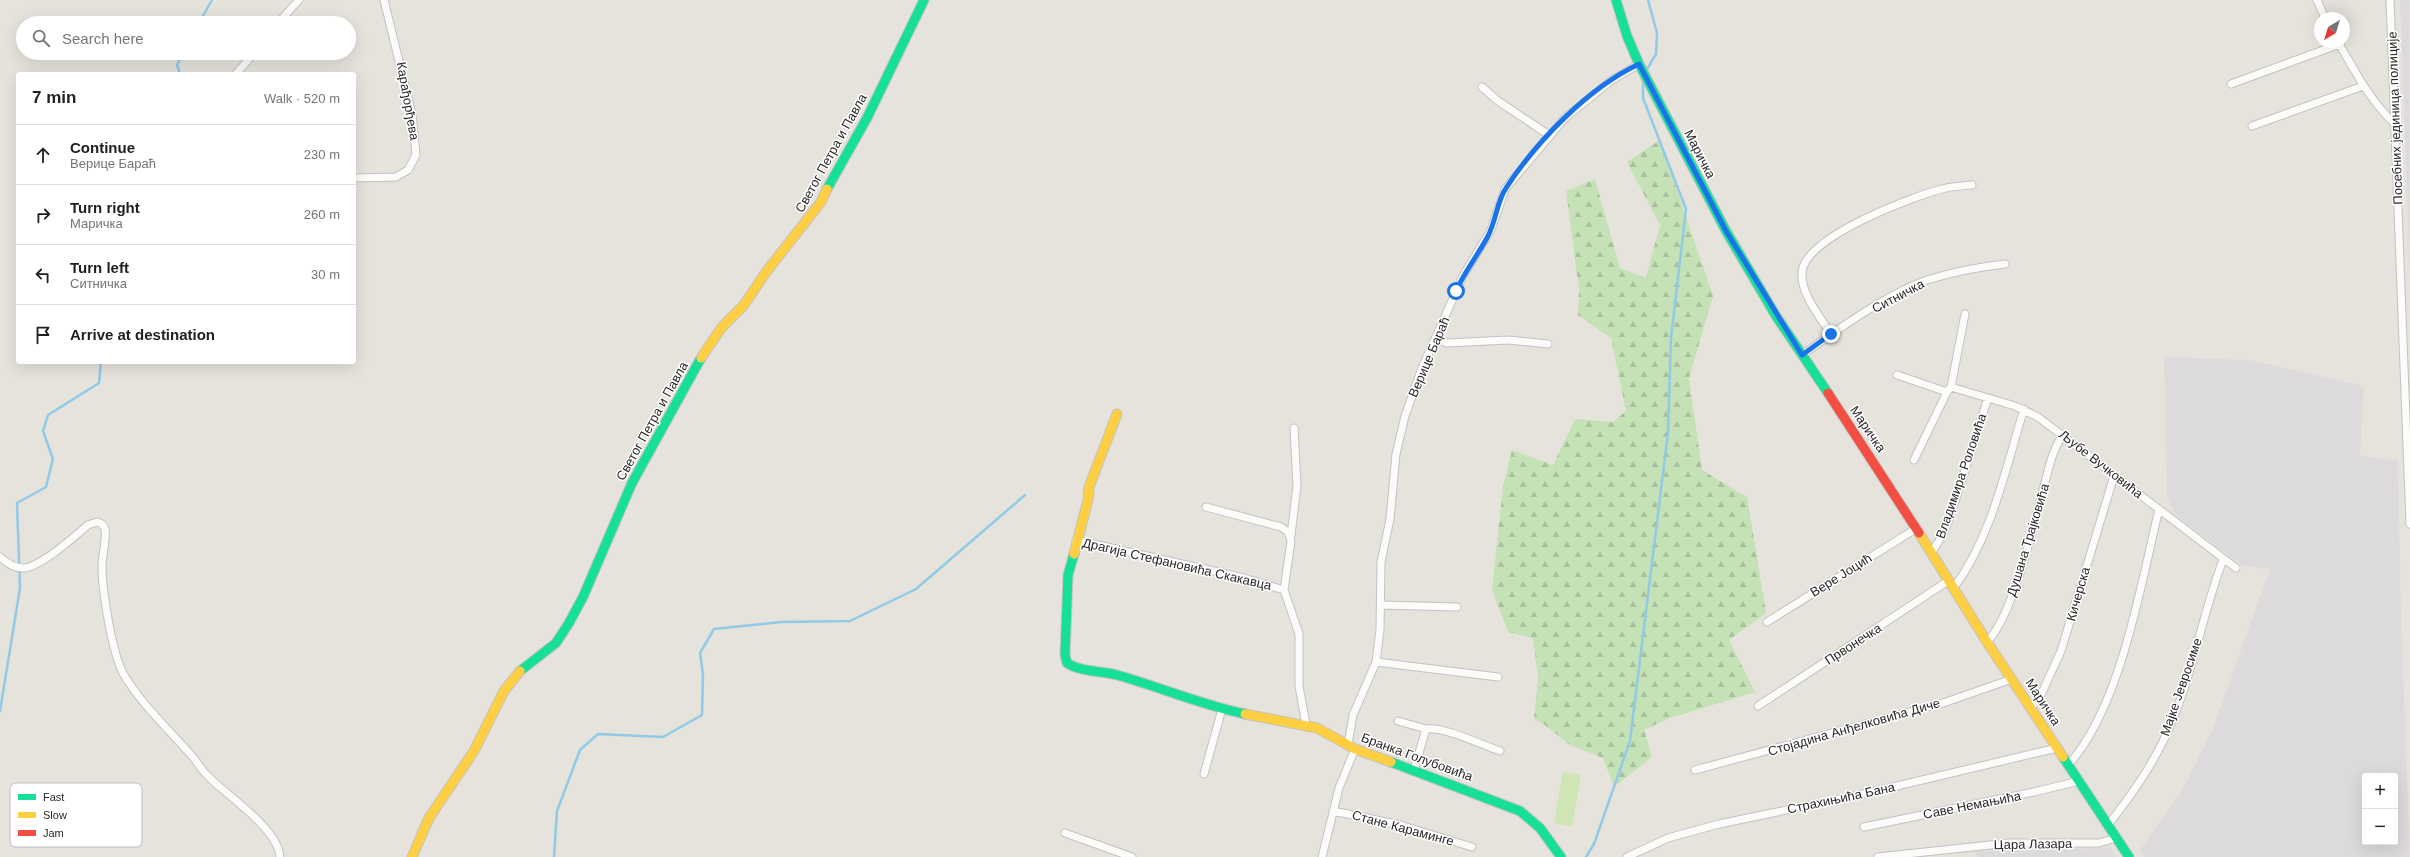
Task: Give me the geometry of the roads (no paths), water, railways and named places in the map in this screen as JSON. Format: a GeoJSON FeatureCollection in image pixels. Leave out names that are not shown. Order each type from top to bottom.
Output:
{"type":"FeatureCollection","features":[{"type":"Feature","properties":{"kind":"street"},"geometry":{"type":"LineString","coordinates":[[284,16],[299,0]]}},
{"type":"Feature","properties":{"kind":"street","name":"Карађорђева"},"geometry":{"type":"LineString","coordinates":[[356,178],[396,177],[408,170],[416,155],[409,100],[384,0]]}},
{"type":"Feature","properties":{"kind":"street","name":"Светог Петра и Павла"},"geometry":{"type":"LineString","coordinates":[[412,857],[429,818],[474,751],[504,691],[524,667],[556,643],[569,623],[583,597],[632,483],[709,344],[722,327],[744,305],[766,272],[821,202],[844,156],[868,118],[924,0]]}},
{"type":"Feature","properties":{"kind":"street","name":"Маричка"},"geometry":{"type":"LineString","coordinates":[[1616,0],[1627,36],[1640,66],[1726,231],[1802,355],[1917,528],[1987,642],[2129,857]]}},
{"type":"Feature","properties":{"kind":"street"},"geometry":{"type":"LineString","coordinates":[[2317,0],[2322,12]]}},
{"type":"Feature","properties":{"kind":"street","name":"Посебних јединица полиције"},"geometry":{"type":"LineString","coordinates":[[2390,0],[2395,124],[2407,312],[2410,524]]}},
{"type":"Feature","properties":{"kind":"street"},"geometry":{"type":"LineString","coordinates":[[2231,84],[2326,48]]}},
{"type":"Feature","properties":{"kind":"street"},"geometry":{"type":"LineString","coordinates":[[2342,48],[2363,86],[2381,111],[2395,124]]}},
{"type":"Feature","properties":{"kind":"street"},"geometry":{"type":"LineString","coordinates":[[238,72],[248,60]]}},
{"type":"Feature","properties":{"kind":"street","name":"Верице Бараћ"},"geometry":{"type":"LineString","coordinates":[[1322,857],[1339,788],[1352,747],[1353,715],[1376,662],[1380,630],[1381,562],[1390,519],[1399,442],[1413,390],[1463,276],[1491,230],[1505,189],[1549,135],[1578,106],[1626,70],[1640,66]]}},
{"type":"Feature","properties":{"kind":"street"},"geometry":{"type":"LineString","coordinates":[[2252,126],[2363,86]]}},
{"type":"Feature","properties":{"kind":"street"},"geometry":{"type":"LineString","coordinates":[[1482,87],[1498,101],[1549,135]]}},
{"type":"Feature","properties":{"kind":"street"},"geometry":{"type":"LineString","coordinates":[[1831,334],[1802,285],[1802,266],[1808,256],[1834,236],[1876,213],[1943,188],[1972,185]]}},
{"type":"Feature","properties":{"kind":"street","name":"Ситничка"},"geometry":{"type":"LineString","coordinates":[[1802,355],[1831,334],[1889,299],[1926,281],[1974,268],[2005,264]]}},
{"type":"Feature","properties":{"kind":"street"},"geometry":{"type":"LineString","coordinates":[[1914,460],[1949,389],[1965,314]]}},
{"type":"Feature","properties":{"kind":"street"},"geometry":{"type":"LineString","coordinates":[[1437,338],[1447,343],[1508,340],[1548,344]]}},
{"type":"Feature","properties":{"kind":"street","name":"Љубе Вучковића"},"geometry":{"type":"LineString","coordinates":[[1897,375],[1988,398],[2024,409],[2062,435],[2114,476],[2159,508],[2223,560],[2236,568]]}},
{"type":"Feature","properties":{"kind":"street","name":"Владимира Роловића"},"geometry":{"type":"LineString","coordinates":[[1932,552],[1942,536],[1949,520],[1988,398]]}},
{"type":"Feature","properties":{"kind":"street"},"geometry":{"type":"LineString","coordinates":[[1951,585],[1975,555],[1985,532],[2024,409]]}},
{"type":"Feature","properties":{"kind":"street"},"geometry":{"type":"LineString","coordinates":[[1076,540],[1088,500],[1091,480],[1112,432],[1117,414]]}},
{"type":"Feature","properties":{"kind":"street"},"geometry":{"type":"LineString","coordinates":[[1284,590],[1289,561],[1290,535],[1297,486],[1294,428]]}},
{"type":"Feature","properties":{"kind":"street","name":"Душана Трајковића"},"geometry":{"type":"LineString","coordinates":[[1987,642],[1997,630],[2007,608],[2032,530],[2055,447],[2062,435]]}},
{"type":"Feature","properties":{"kind":"street","name":"Кичерска"},"geometry":{"type":"LineString","coordinates":[[2031,708],[2040,697],[2061,651],[2114,476]]}},
{"type":"Feature","properties":{"kind":"street"},"geometry":{"type":"LineString","coordinates":[[1206,508],[1281,527],[1290,535]]}},
{"type":"Feature","properties":{"kind":"street"},"geometry":{"type":"LineString","coordinates":[[2069,764],[2088,738],[2113,684],[2132,621],[2159,508]]}},
{"type":"Feature","properties":{"kind":"street"},"geometry":{"type":"LineString","coordinates":[[0,557],[14,566],[26,568],[34,565],[94,522],[99,522],[104,526],[102,580],[116,654],[124,676],[167,732],[191,755],[209,778],[270,833],[278,847],[280,857]]}},
{"type":"Feature","properties":{"kind":"street","name":"Вере Јоцић"},"geometry":{"type":"LineString","coordinates":[[1767,622],[1917,528]]}},
{"type":"Feature","properties":{"kind":"street","name":"Драгија Стефановића Скакавца"},"geometry":{"type":"LineString","coordinates":[[1076,540],[1244,578],[1284,590],[1299,634],[1299,686],[1306,724]]}},
{"type":"Feature","properties":{"kind":"street","name":"Бранка Голубовића"},"geometry":{"type":"LineString","coordinates":[[1076,540],[1068,575],[1065,655],[1068,664],[1075,668],[1105,672],[1152,685],[1222,709],[1306,724],[1327,732],[1352,747],[1520,811],[1540,828],[1561,857]]}},
{"type":"Feature","properties":{"kind":"street","name":"Мајке Јевросиме"},"geometry":{"type":"LineString","coordinates":[[2108,825],[2133,794],[2153,762],[2173,719],[2223,560]]}},
{"type":"Feature","properties":{"kind":"street","name":"Првонечка"},"geometry":{"type":"LineString","coordinates":[[1758,706],[1951,585]]}},
{"type":"Feature","properties":{"kind":"street"},"geometry":{"type":"LineString","coordinates":[[1380,605],[1457,607]]}},
{"type":"Feature","properties":{"kind":"street"},"geometry":{"type":"LineString","coordinates":[[1376,662],[1498,677]]}},
{"type":"Feature","properties":{"kind":"street","name":"Стојадина Анђелковића Диче"},"geometry":{"type":"LineString","coordinates":[[1695,770],[1928,707],[2012,679]]}},
{"type":"Feature","properties":{"kind":"street"},"geometry":{"type":"LineString","coordinates":[[1204,774],[1222,709]]}},
{"type":"Feature","properties":{"kind":"street"},"geometry":{"type":"LineString","coordinates":[[1398,721],[1426,729],[1435,728],[1500,751]]}},
{"type":"Feature","properties":{"kind":"street"},"geometry":{"type":"LineString","coordinates":[[1414,770],[1426,729]]}},
{"type":"Feature","properties":{"kind":"street","name":"Страхињића Бана"},"geometry":{"type":"LineString","coordinates":[[1627,857],[1668,838],[1719,824],[1859,795],[2057,748]]}},
{"type":"Feature","properties":{"kind":"street","name":"Саве Немањића"},"geometry":{"type":"LineString","coordinates":[[1864,827],[2034,792],[2079,781]]}},
{"type":"Feature","properties":{"kind":"street","name":"Стане Караминге"},"geometry":{"type":"LineString","coordinates":[[1333,811],[1400,825],[1472,847]]}},
{"type":"Feature","properties":{"kind":"street"},"geometry":{"type":"LineString","coordinates":[[1065,833],[1132,857]]}},
{"type":"Feature","properties":{"kind":"street","name":"Цара Лазара"},"geometry":{"type":"LineString","coordinates":[[1878,857],[1922,854],[2009,843],[2099,843],[2116,838]]}},
{"type":"Feature","properties":{"kind":"waterway"},"geometry":{"type":"LineString","coordinates":[[203,16],[212,0]]}},
{"type":"Feature","properties":{"kind":"waterway"},"geometry":{"type":"LineString","coordinates":[[1646,71],[1656,54],[1657,33],[1648,0]]}},
{"type":"Feature","properties":{"kind":"waterway"},"geometry":{"type":"LineString","coordinates":[[179,72],[177,65],[180,60]]}},
{"type":"Feature","properties":{"kind":"waterway"},"geometry":{"type":"LineString","coordinates":[[1586,857],[1594,844],[1630,741],[1668,433],[1671,338],[1686,209],[1643,98],[1643,80]]}},
{"type":"Feature","properties":{"kind":"waterway"},"geometry":{"type":"LineString","coordinates":[[0,711],[20,588],[17,503],[46,487],[53,459],[43,431],[48,415],[99,383],[101,364]]}},
{"type":"Feature","properties":{"kind":"waterway"},"geometry":{"type":"LineString","coordinates":[[554,857],[557,811],[580,750],[598,734],[663,737],[702,715],[703,674],[700,653],[714,629],[782,622],[850,621],[916,589],[1025,495]]}}]}
